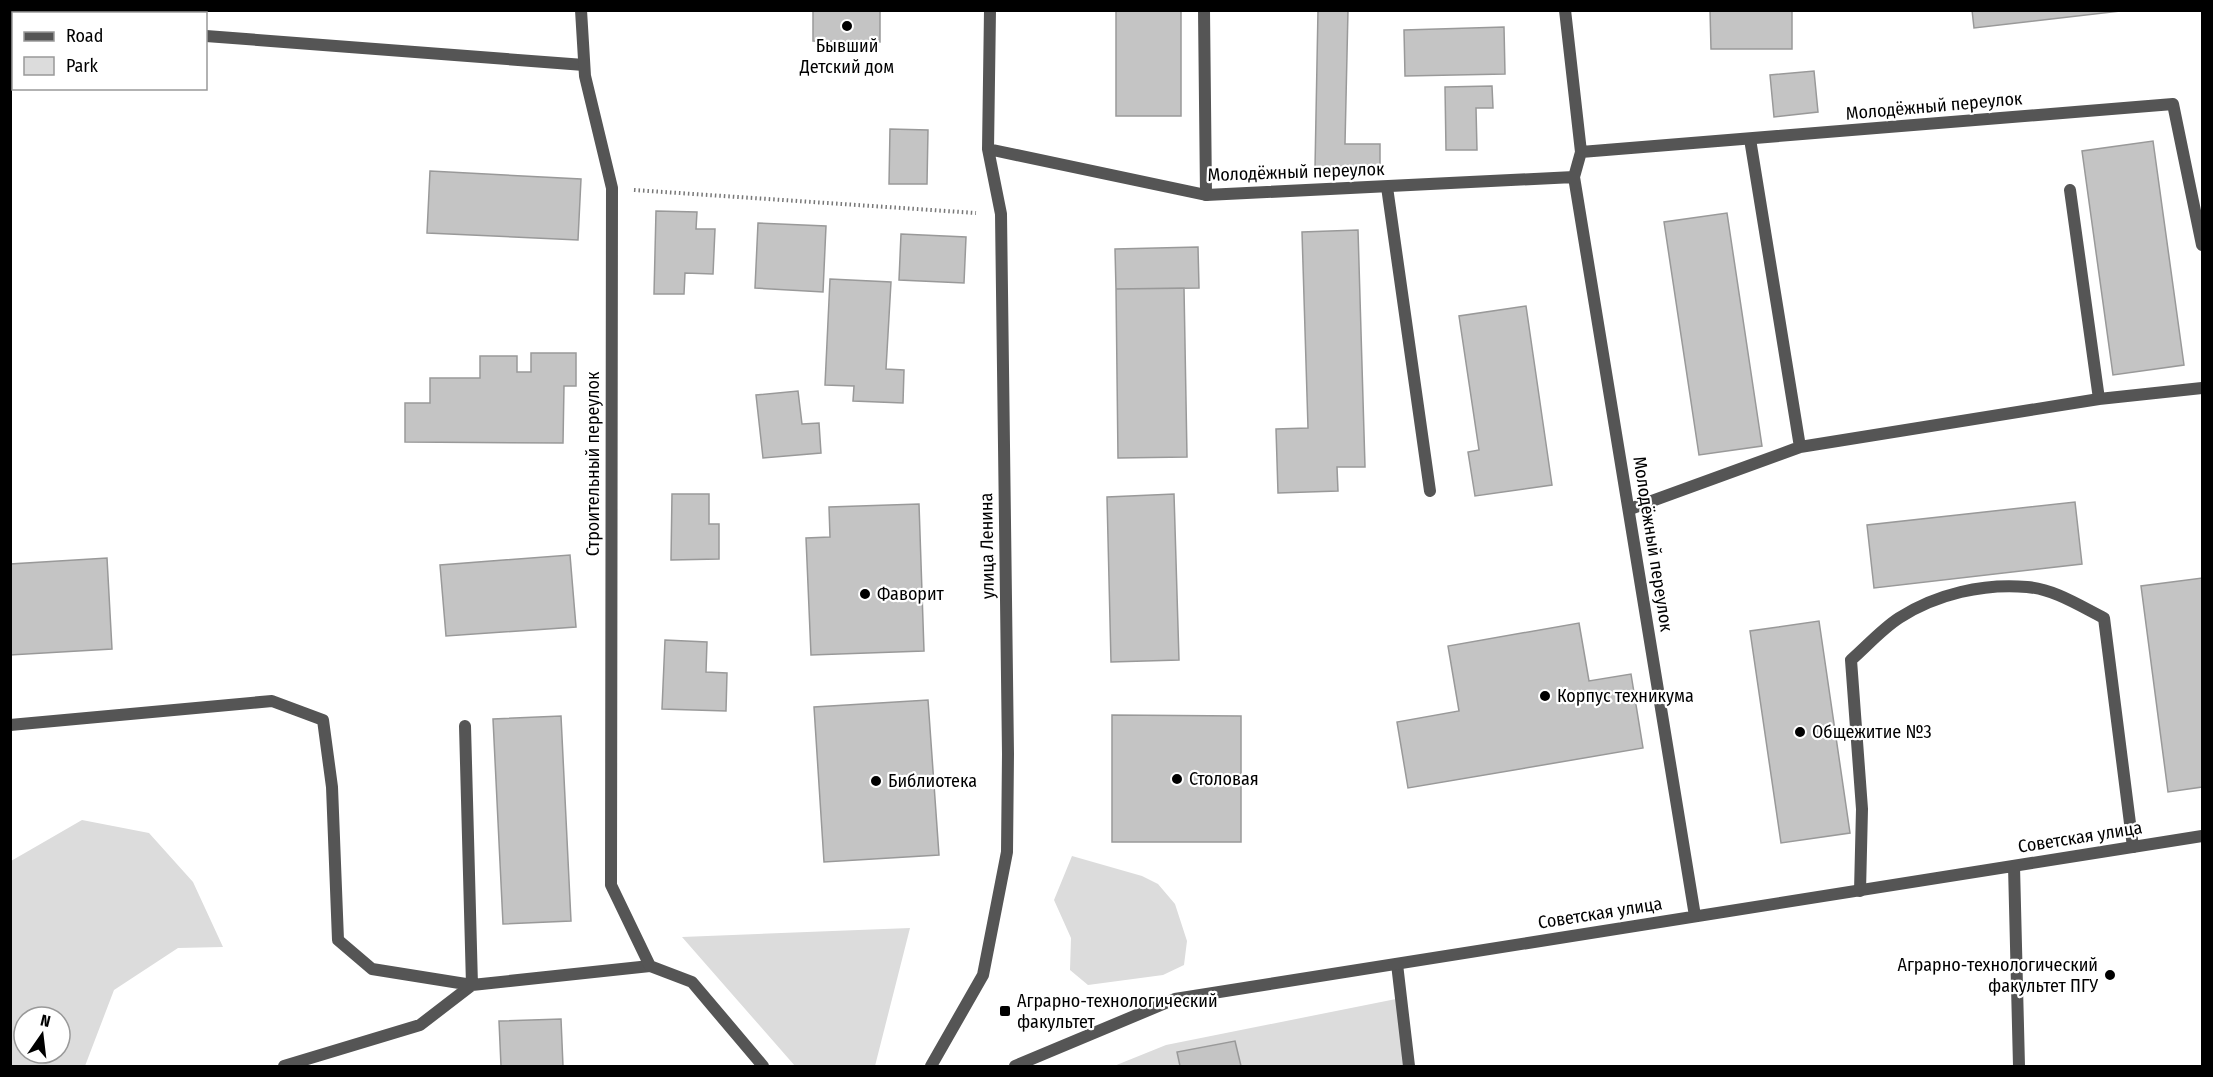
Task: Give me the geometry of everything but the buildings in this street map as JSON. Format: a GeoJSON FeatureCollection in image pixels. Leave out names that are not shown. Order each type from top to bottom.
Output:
{"type":"FeatureCollection","features":[{"type":"Feature","properties":{"kind":"street","name":"Строительный переулок"},"geometry":{"type":"LineString","coordinates":[[581,10],[585,76],[612,188],[610,885],[650,966]]}},
{"type":"Feature","properties":{"kind":"street","name":"улица Ленина"},"geometry":{"type":"LineString","coordinates":[[931,1066],[983,975],[1007,852],[1008,754],[1001,214],[988,149],[990,10]]}},
{"type":"Feature","properties":{"kind":"street"},"geometry":{"type":"LineString","coordinates":[[1204,10],[1206,195]]}},
{"type":"Feature","properties":{"kind":"street"},"geometry":{"type":"LineString","coordinates":[[1565,10],[1581,152]]}},
{"type":"Feature","properties":{"kind":"street"},"geometry":{"type":"LineString","coordinates":[[207,36],[584,65]]}},
{"type":"Feature","properties":{"kind":"street","name":"Молодёжный переулок"},"geometry":{"type":"LineString","coordinates":[[1695,916],[1574,177],[1581,152],[2173,104],[2202,244]]}},
{"type":"Feature","properties":{"kind":"street"},"geometry":{"type":"LineString","coordinates":[[1750,139],[1800,447]]}},
{"type":"Feature","properties":{"kind":"street","name":"Молодёжный переулок"},"geometry":{"type":"LineString","coordinates":[[988,149],[1206,195],[1574,177]]}},
{"type":"Feature","properties":{"kind":"street"},"geometry":{"type":"LineString","coordinates":[[1387,187],[1430,491]]}},
{"type":"Feature","properties":{"kind":"street"},"geometry":{"type":"LineString","coordinates":[[2070,190],[2099,399]]}},
{"type":"Feature","properties":{"kind":"street"},"geometry":{"type":"LineString","coordinates":[[1630,509],[1800,447],[2099,399],[2202,388]]}},
{"type":"Feature","properties":{"kind":"street"},"geometry":{"type":"LineString","coordinates":[[1860,891],[1862,809],[1851,660],[1899,618],[1945,596],[1978,588],[2028,587],[2054,594],[2104,618],[2133,847]]}},
{"type":"Feature","properties":{"kind":"street"},"geometry":{"type":"LineString","coordinates":[[10,725],[272,701],[322,720],[332,787],[338,940],[372,969],[472,985],[650,966],[692,982],[763,1066]]}},
{"type":"Feature","properties":{"kind":"street"},"geometry":{"type":"LineString","coordinates":[[465,726],[472,985]]}},
{"type":"Feature","properties":{"kind":"street","name":"Советская улица"},"geometry":{"type":"LineString","coordinates":[[1015,1066],[1175,999],[2202,836]]}},
{"type":"Feature","properties":{"kind":"street"},"geometry":{"type":"LineString","coordinates":[[2014,866],[2019,1066]]}},
{"type":"Feature","properties":{"kind":"street"},"geometry":{"type":"LineString","coordinates":[[1397,964],[1409,1066]]}},
{"type":"Feature","properties":{"kind":"street"},"geometry":{"type":"LineString","coordinates":[[284,1066],[420,1025],[472,985]]}},
{"type":"Feature","properties":{"kind":"path"},"geometry":{"type":"LineString","coordinates":[[612,188],[1001,214]]}},
{"type":"Feature","properties":{"kind":"green space"},"geometry":{"type":"Polygon","coordinates":[[[82,820],[149,833],[193,882],[223,947],[178,948],[114,990],[85,1066],[11,1066],[11,861],[82,820]]]}},
{"type":"Feature","properties":{"kind":"green space"},"geometry":{"type":"Polygon","coordinates":[[[1072,856],[1142,876],[1158,884],[1175,904],[1187,941],[1184,965],[1163,975],[1088,985],[1070,970],[1071,938],[1054,900],[1072,856]]]}},
{"type":"Feature","properties":{"kind":"green space"},"geometry":{"type":"Polygon","coordinates":[[[910,928],[875,1066],[795,1066],[682,937],[910,928]]]}},
{"type":"Feature","properties":{"kind":"green space"},"geometry":{"type":"Polygon","coordinates":[[[1401,998],[1409,1066],[1114,1066],[1166,1045],[1401,998]]]}},
{"type":"Feature","properties":{"kind":"place","name":"Бывший Детский дом"},"geometry":{"type":"Point","coordinates":[847,26]}},
{"type":"Feature","properties":{"kind":"place","name":"Фаворит"},"geometry":{"type":"Point","coordinates":[865,594]}},
{"type":"Feature","properties":{"kind":"place","name":"Корпус техникума"},"geometry":{"type":"Point","coordinates":[1545,696]}},
{"type":"Feature","properties":{"kind":"place","name":"Общежитие №3"},"geometry":{"type":"Point","coordinates":[1800,732]}},
{"type":"Feature","properties":{"kind":"place","name":"Столовая"},"geometry":{"type":"Point","coordinates":[1177,779]}},
{"type":"Feature","properties":{"kind":"place","name":"Библиотека"},"geometry":{"type":"Point","coordinates":[876,781]}},
{"type":"Feature","properties":{"kind":"place","name":"Аграрно-технологический факультет ПГУ"},"geometry":{"type":"Point","coordinates":[2110,975]}},
{"type":"Feature","properties":{"kind":"place","name":"Аграрно-технологический факультет"},"geometry":{"type":"Point","coordinates":[1005,1011]}}]}
